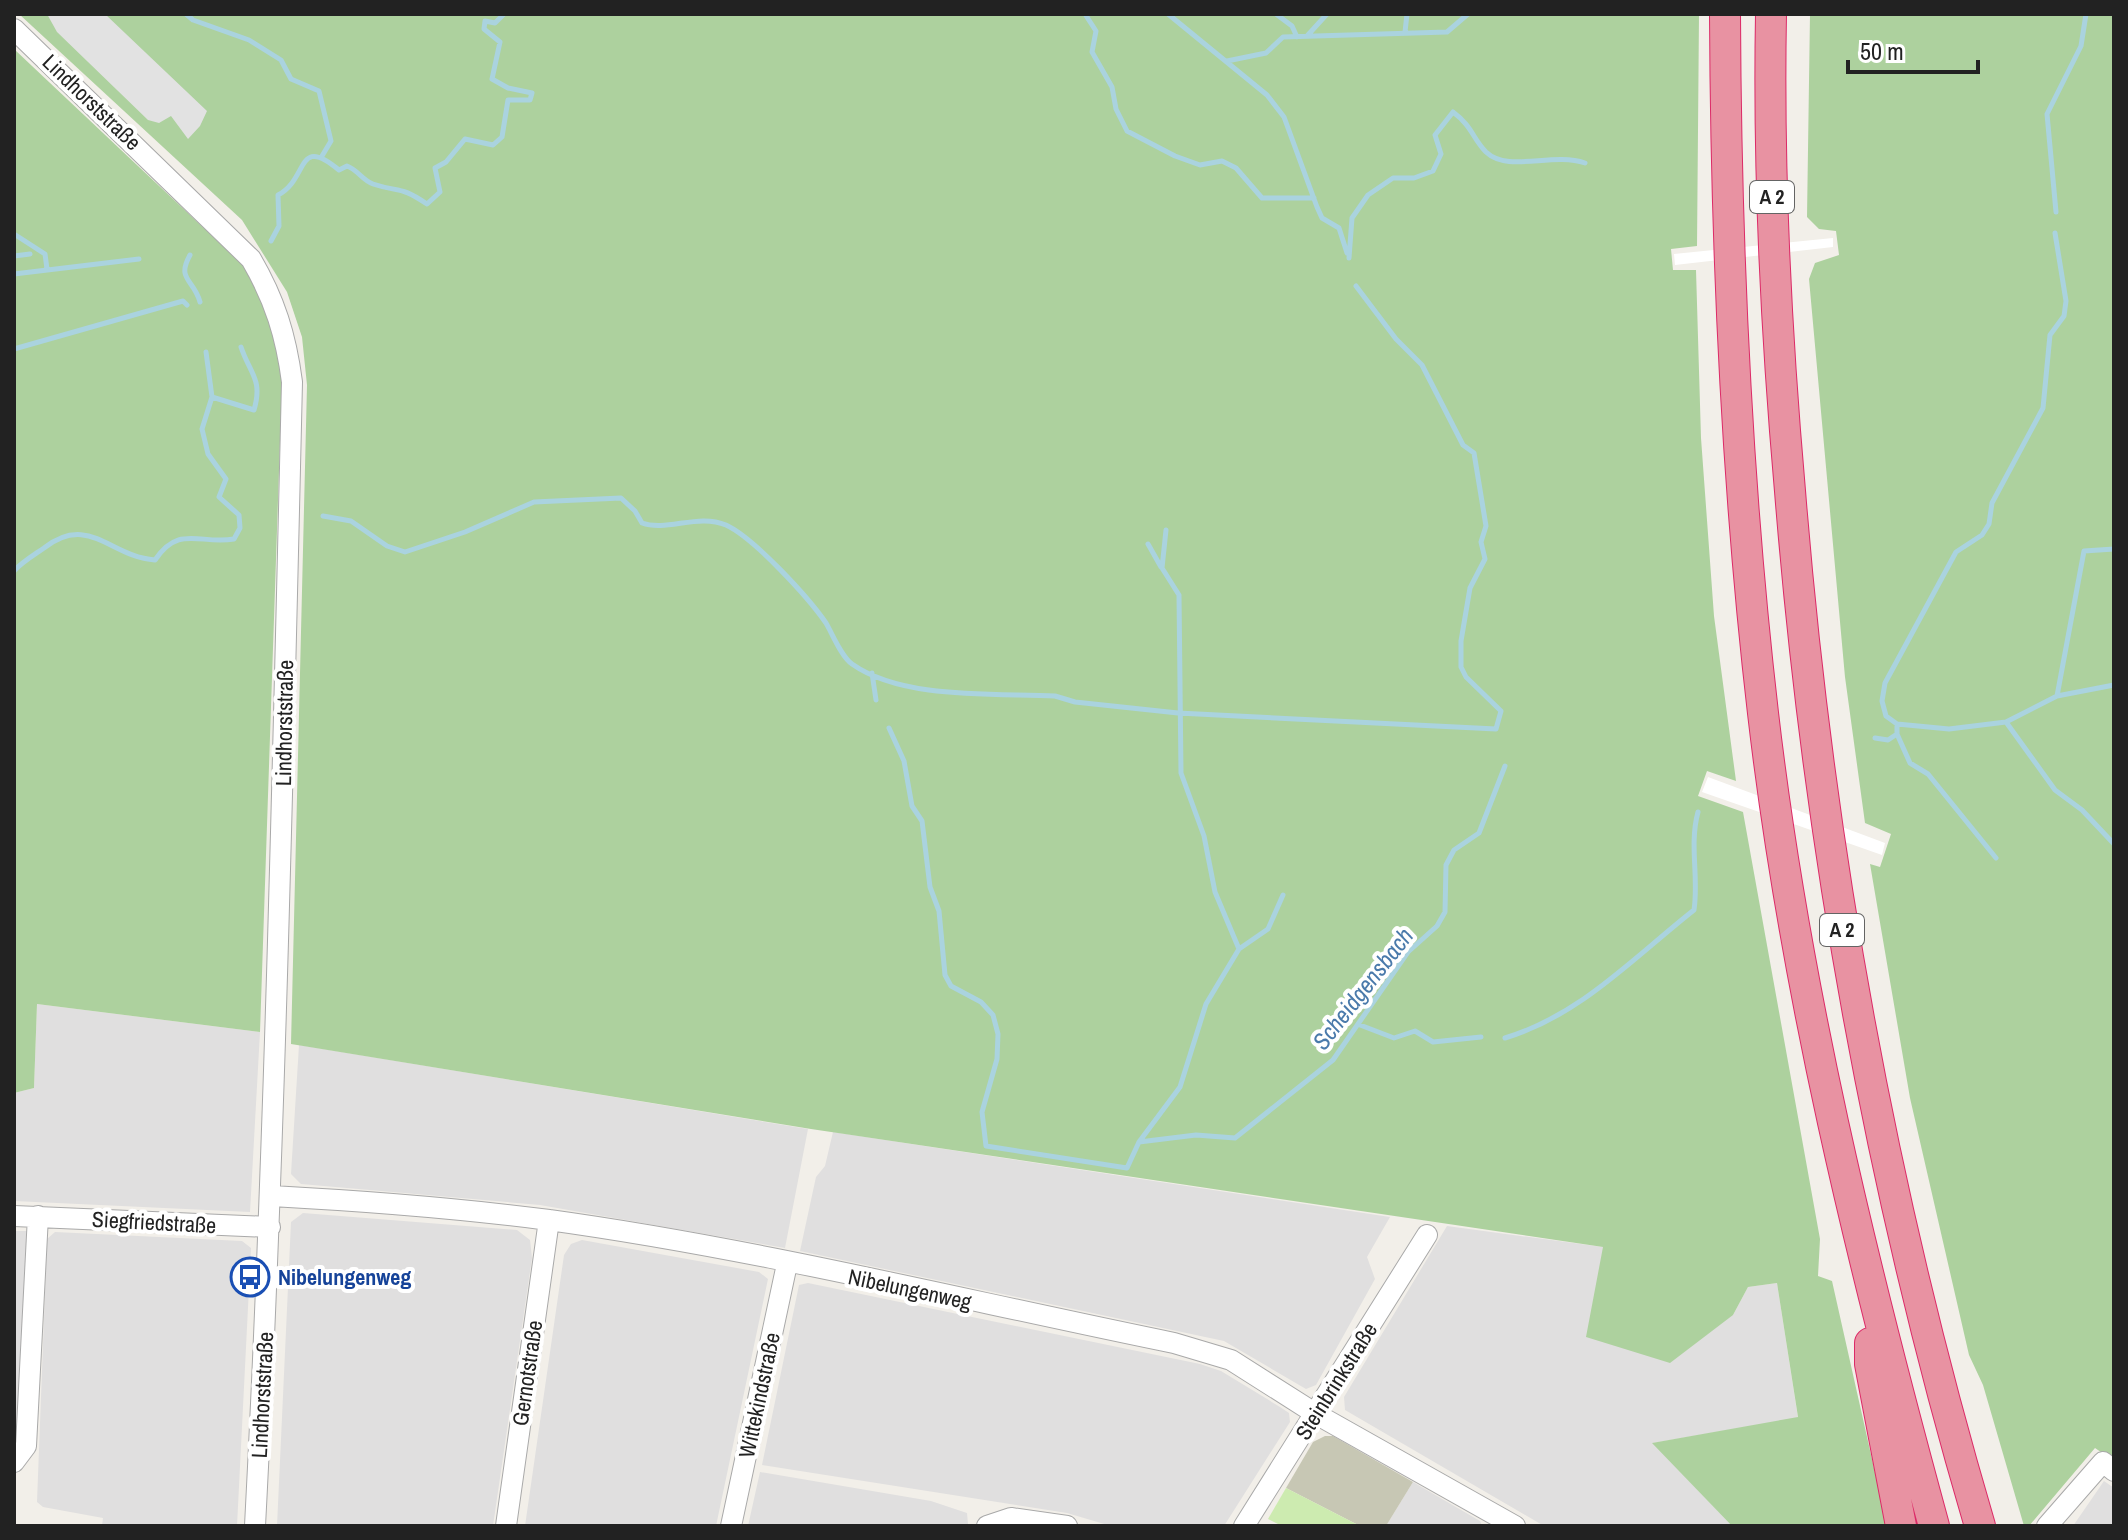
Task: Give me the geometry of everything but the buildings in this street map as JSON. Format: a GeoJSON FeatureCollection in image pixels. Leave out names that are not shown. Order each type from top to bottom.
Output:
{"type":"FeatureCollection","features":[{"type":"Feature","properties":{"kind":"highway","name":"A 2"},"geometry":{"type":"LineString","coordinates":[[1725,14],[1731,321],[1763,714],[1803,977],[1871,1297],[1934,1526]]}},
{"type":"Feature","properties":{"kind":"highway","name":"A 2"},"geometry":{"type":"LineString","coordinates":[[1771,14],[1769,99],[1775,309],[1809,697],[1833,880],[1886,1166],[1980,1526]]}},
{"type":"Feature","properties":{"kind":"highway"},"geometry":{"type":"LineString","coordinates":[[1871,1297],[1870,1364],[1901,1526]]}},
{"type":"Feature","properties":{"kind":"highway"},"geometry":{"type":"LineString","coordinates":[[1964,1470],[1995,1505],[2001,1526]]}},
{"type":"Feature","properties":{"kind":"street","name":"Lindhorststraße"},"geometry":{"type":"LineString","coordinates":[[14,29],[251,259],[273,296],[286,340],[292,382],[272,1196],[255,1526]]}},
{"type":"Feature","properties":{"kind":"street","name":"Nibelungenweg"},"geometry":{"type":"LineString","coordinates":[[272,1196],[391,1203],[549,1220],[787,1264],[1174,1343],[1231,1360],[1316,1414],[1507,1524]]}},
{"type":"Feature","properties":{"kind":"street","name":"Siegfriedstraße"},"geometry":{"type":"LineString","coordinates":[[14,1216],[270,1227]]}},
{"type":"Feature","properties":{"kind":"street"},"geometry":{"type":"LineString","coordinates":[[14,1462],[26,1446],[38,1216]]}},
{"type":"Feature","properties":{"kind":"street","name":"Gernotstraße"},"geometry":{"type":"LineString","coordinates":[[506,1526],[549,1220]]}},
{"type":"Feature","properties":{"kind":"street","name":"Steinbrinkstraße"},"geometry":{"type":"LineString","coordinates":[[1244,1526],[1427,1235]]}},
{"type":"Feature","properties":{"kind":"street","name":"Wittekindstraße"},"geometry":{"type":"LineString","coordinates":[[731,1526],[787,1264]]}},
{"type":"Feature","properties":{"kind":"street"},"geometry":{"type":"LineString","coordinates":[[2051,1521],[2108,1466]]}},
{"type":"Feature","properties":{"kind":"street"},"geometry":{"type":"LineString","coordinates":[[987,1526],[1011,1518],[1067,1526]]}},
{"type":"Feature","properties":{"kind":"shaded area"},"geometry":{"type":"Polygon","coordinates":[[[47,14],[105,14],[207,111],[200,126],[188,139],[171,116],[159,123],[148,120],[57,32],[47,14]]]}},
{"type":"Feature","properties":{"kind":"shaded area"},"geometry":{"type":"Polygon","coordinates":[[[37,1004],[260,1032],[250,1212],[14,1201],[14,1093],[34,1088],[37,1004]]]}},
{"type":"Feature","properties":{"kind":"shaded area"},"geometry":{"type":"Polygon","coordinates":[[[299,1045],[808,1129],[785,1248],[540,1205],[301,1184],[291,1174],[299,1045]]]}},
{"type":"Feature","properties":{"kind":"shaded area"},"geometry":{"type":"Polygon","coordinates":[[[833,1132],[1390,1217],[1367,1257],[1375,1279],[1316,1385],[1306,1389],[1224,1341],[800,1251],[816,1177],[825,1166],[833,1132]]]}},
{"type":"Feature","properties":{"kind":"shaded area"},"geometry":{"type":"Polygon","coordinates":[[[303,1213],[517,1230],[530,1240],[532,1258],[493,1526],[277,1526],[291,1222],[303,1213]]]}},
{"type":"Feature","properties":{"kind":"shaded area"},"geometry":{"type":"Polygon","coordinates":[[[1447,1226],[1603,1247],[1733,1315],[1748,1287],[1777,1283],[1798,1418],[1653,1443],[1732,1526],[1544,1526],[1345,1410],[1344,1397],[1447,1226]]]}},
{"type":"Feature","properties":{"kind":"shaded area"},"geometry":{"type":"Polygon","coordinates":[[[14,1231],[27,1231],[18,1429],[14,1436],[14,1231]]]}},
{"type":"Feature","properties":{"kind":"shaded area"},"geometry":{"type":"Polygon","coordinates":[[[55,1232],[242,1241],[251,1248],[237,1526],[102,1526],[103,1518],[43,1507],[37,1502],[47,1239],[55,1232]]]}},
{"type":"Feature","properties":{"kind":"shaded area"},"geometry":{"type":"Polygon","coordinates":[[[582,1240],[759,1272],[768,1279],[716,1526],[525,1526],[564,1255],[571,1244],[582,1240]]]}},
{"type":"Feature","properties":{"kind":"shaded area"},"geometry":{"type":"Polygon","coordinates":[[[808,1283],[1200,1364],[1221,1371],[1280,1407],[1289,1413],[1290,1422],[1224,1526],[1111,1526],[1067,1513],[762,1465],[799,1285],[808,1283]]]}},
{"type":"Feature","properties":{"kind":"shaded area"},"geometry":{"type":"Polygon","coordinates":[[[1333,1436],[1413,1482],[1386,1526],[1360,1526],[1286,1488],[1313,1442],[1333,1436]]]}},
{"type":"Feature","properties":{"kind":"shaded area"},"geometry":{"type":"Polygon","coordinates":[[[760,1472],[931,1501],[967,1513],[968,1524],[748,1526],[760,1472]]]}},
{"type":"Feature","properties":{"kind":"shaded area"},"geometry":{"type":"Polygon","coordinates":[[[2104,1481],[2114,1488],[2114,1526],[2073,1526],[2104,1481]]]}},
{"type":"Feature","properties":{"kind":"shaded area"},"geometry":{"type":"Polygon","coordinates":[[[1413,1482],[1480,1521],[1482,1526],[1386,1526],[1413,1482]]]}},
{"type":"Feature","properties":{"kind":"green space"},"geometry":{"type":"Polygon","coordinates":[[[19,14],[1699,14],[1697,246],[1671,249],[1673,270],[1696,270],[1701,438],[1714,616],[1736,781],[1707,771],[1698,796],[1743,812],[1820,1239],[1818,1276],[1832,1281],[1887,1526],[1732,1526],[1652,1443],[1798,1417],[1777,1283],[1748,1287],[1733,1315],[1670,1363],[1586,1337],[1603,1247],[811,1129],[291,1044],[307,385],[302,337],[287,292],[242,220],[19,14]]]}},
{"type":"Feature","properties":{"kind":"green space"},"geometry":{"type":"Polygon","coordinates":[[[1810,14],[2114,14],[2114,1461],[2095,1448],[2029,1526],[2024,1526],[1983,1385],[1969,1355],[1910,1098],[1870,864],[1880,867],[1891,834],[1865,823],[1845,677],[1809,279],[1815,263],[1839,255],[1836,231],[1819,229],[1807,217],[1810,14]]]}},
{"type":"Feature","properties":{"kind":"green space"},"geometry":{"type":"Polygon","coordinates":[[[14,49],[244,266],[271,321],[282,382],[260,1032],[37,1004],[34,1088],[14,1093],[14,49]]]}},
{"type":"Feature","properties":{"kind":"green space"},"geometry":{"type":"Polygon","coordinates":[[[1286,1488],[1360,1526],[1282,1526],[1268,1519],[1286,1488]]]}},
{"type":"Feature","properties":{"kind":"pier"},"geometry":{"type":"Polygon","coordinates":[[[1833,238],[1833,247],[1675,265],[1674,254],[1833,238]]]}},
{"type":"Feature","properties":{"kind":"pier"},"geometry":{"type":"Polygon","coordinates":[[[1708,777],[1885,843],[1882,855],[1702,792],[1708,777]]]}},
{"type":"Feature","properties":{"kind":"waterway"},"geometry":{"type":"LineString","coordinates":[[186,14],[193,20],[249,40],[281,60],[291,79],[319,91],[331,141],[322,156]]}},
{"type":"Feature","properties":{"kind":"waterway"},"geometry":{"type":"LineString","coordinates":[[271,241],[279,226],[278,195],[288,188],[309,158],[316,156],[339,170],[347,166],[369,182],[405,192],[427,204],[440,192],[435,168],[446,162],[465,139],[493,145],[502,137],[508,100],[530,100],[532,93],[508,88],[492,79],[500,42],[484,29],[485,21],[495,23],[504,14]]}},
{"type":"Feature","properties":{"kind":"waterway"},"geometry":{"type":"LineString","coordinates":[[1085,14],[1096,31],[1092,52],[1112,87],[1116,109],[1127,131],[1200,165],[1222,161],[1236,168],[1262,198],[1314,198]]}},
{"type":"Feature","properties":{"kind":"waterway","name":"Scheidgensbach"},"geometry":{"type":"LineString","coordinates":[[1168,14],[1267,95],[1284,117],[1322,218],[1339,228],[1347,253]]}},
{"type":"Feature","properties":{"kind":"waterway"},"geometry":{"type":"LineString","coordinates":[[1276,14],[1292,26],[1297,37]]}},
{"type":"Feature","properties":{"kind":"waterway"},"geometry":{"type":"LineString","coordinates":[[1307,36],[1327,14]]}},
{"type":"Feature","properties":{"kind":"waterway"},"geometry":{"type":"LineString","coordinates":[[1405,32],[1407,14]]}},
{"type":"Feature","properties":{"kind":"waterway"},"geometry":{"type":"LineString","coordinates":[[1227,61],[1266,53],[1283,37],[1447,32],[1468,14]]}},
{"type":"Feature","properties":{"kind":"waterway"},"geometry":{"type":"LineString","coordinates":[[2056,212],[2047,114],[2081,46],[2086,14]]}},
{"type":"Feature","properties":{"kind":"waterway"},"geometry":{"type":"LineString","coordinates":[[1349,258],[1352,218],[1368,195],[1393,178],[1414,178],[1433,171],[1441,154],[1435,135],[1453,112],[1486,152],[1495,158],[1518,162],[1572,160],[1585,163]]}},
{"type":"Feature","properties":{"kind":"waterway"},"geometry":{"type":"LineString","coordinates":[[1875,738],[1888,740],[1897,734],[1897,724],[1886,716],[1882,701],[1885,683],[1956,552],[1982,535],[1989,524],[1992,503],[2043,408],[2050,335],[2064,316],[2066,301],[2055,233]]}},
{"type":"Feature","properties":{"kind":"waterway"},"geometry":{"type":"LineString","coordinates":[[14,234],[45,254],[47,269]]}},
{"type":"Feature","properties":{"kind":"waterway"},"geometry":{"type":"LineString","coordinates":[[14,256],[30,254]]}},
{"type":"Feature","properties":{"kind":"waterway"},"geometry":{"type":"LineString","coordinates":[[190,255],[185,275],[200,302]]}},
{"type":"Feature","properties":{"kind":"waterway"},"geometry":{"type":"LineString","coordinates":[[14,274],[139,259]]}},
{"type":"Feature","properties":{"kind":"waterway"},"geometry":{"type":"LineString","coordinates":[[323,516],[351,521],[387,546],[405,552],[465,532],[534,502],[621,498],[642,523],[662,525],[705,521],[726,525],[738,532],[780,569],[807,599],[852,664],[873,676],[897,684],[950,692],[1055,696],[1075,702],[1178,713],[1496,729],[1501,711],[1466,677],[1461,667],[1461,641],[1470,588],[1485,559],[1481,542],[1486,526],[1474,453],[1463,445],[1422,365],[1396,339],[1356,286]]}},
{"type":"Feature","properties":{"kind":"waterway"},"geometry":{"type":"LineString","coordinates":[[14,349],[183,301],[187,305]]}},
{"type":"Feature","properties":{"kind":"waterway"},"geometry":{"type":"LineString","coordinates":[[212,397],[254,410],[256,384],[241,347]]}},
{"type":"Feature","properties":{"kind":"waterway"},"geometry":{"type":"LineString","coordinates":[[14,571],[60,538],[74,535],[100,540],[125,552],[155,560],[164,549],[182,539],[234,539],[240,528],[239,515],[219,497],[226,479],[208,454],[202,429],[212,397],[206,352]]}},
{"type":"Feature","properties":{"kind":"waterway"},"geometry":{"type":"LineString","coordinates":[[1139,1142],[1180,1087],[1206,1004],[1239,949],[1215,892],[1204,836],[1181,773],[1179,595],[1162,568],[1166,530]]}},
{"type":"Feature","properties":{"kind":"waterway"},"geometry":{"type":"LineString","coordinates":[[1148,544],[1161,567]]}},
{"type":"Feature","properties":{"kind":"waterway"},"geometry":{"type":"LineString","coordinates":[[1897,724],[1949,729],[2006,722],[2057,696],[2084,551],[2114,549]]}},
{"type":"Feature","properties":{"kind":"waterway"},"geometry":{"type":"LineString","coordinates":[[872,673],[876,700]]}},
{"type":"Feature","properties":{"kind":"waterway"},"geometry":{"type":"LineString","coordinates":[[2057,696],[2114,685]]}},
{"type":"Feature","properties":{"kind":"waterway"},"geometry":{"type":"LineString","coordinates":[[2006,722],[2055,790],[2082,810],[2114,844]]}},
{"type":"Feature","properties":{"kind":"waterway","name":"Scheidgensbach"},"geometry":{"type":"LineString","coordinates":[[889,728],[904,761],[912,806],[922,821],[930,887],[939,911],[945,975],[951,986],[981,1002],[993,1015],[998,1034],[997,1059],[982,1112],[986,1146],[1127,1168],[1139,1142],[1196,1135],[1235,1138],[1333,1060],[1408,952],[1437,926],[1445,912],[1446,865],[1454,850],[1479,833],[1505,766]]}},
{"type":"Feature","properties":{"kind":"waterway"},"geometry":{"type":"LineString","coordinates":[[1897,734],[1910,763],[1928,774],[1996,858]]}},
{"type":"Feature","properties":{"kind":"waterway"},"geometry":{"type":"LineString","coordinates":[[1505,1038],[1532,1028],[1582,1000],[1694,910],[1694,837],[1698,812]]}},
{"type":"Feature","properties":{"kind":"waterway"},"geometry":{"type":"LineString","coordinates":[[1239,949],[1268,929],[1283,895]]}},
{"type":"Feature","properties":{"kind":"waterway"},"geometry":{"type":"LineString","coordinates":[[1360,1025],[1394,1038],[1415,1031],[1433,1042],[1481,1037]]}},
{"type":"Feature","properties":{"kind":"place","name":"Nibelungenweg"},"geometry":{"type":"Point","coordinates":[250,1277]}}]}
